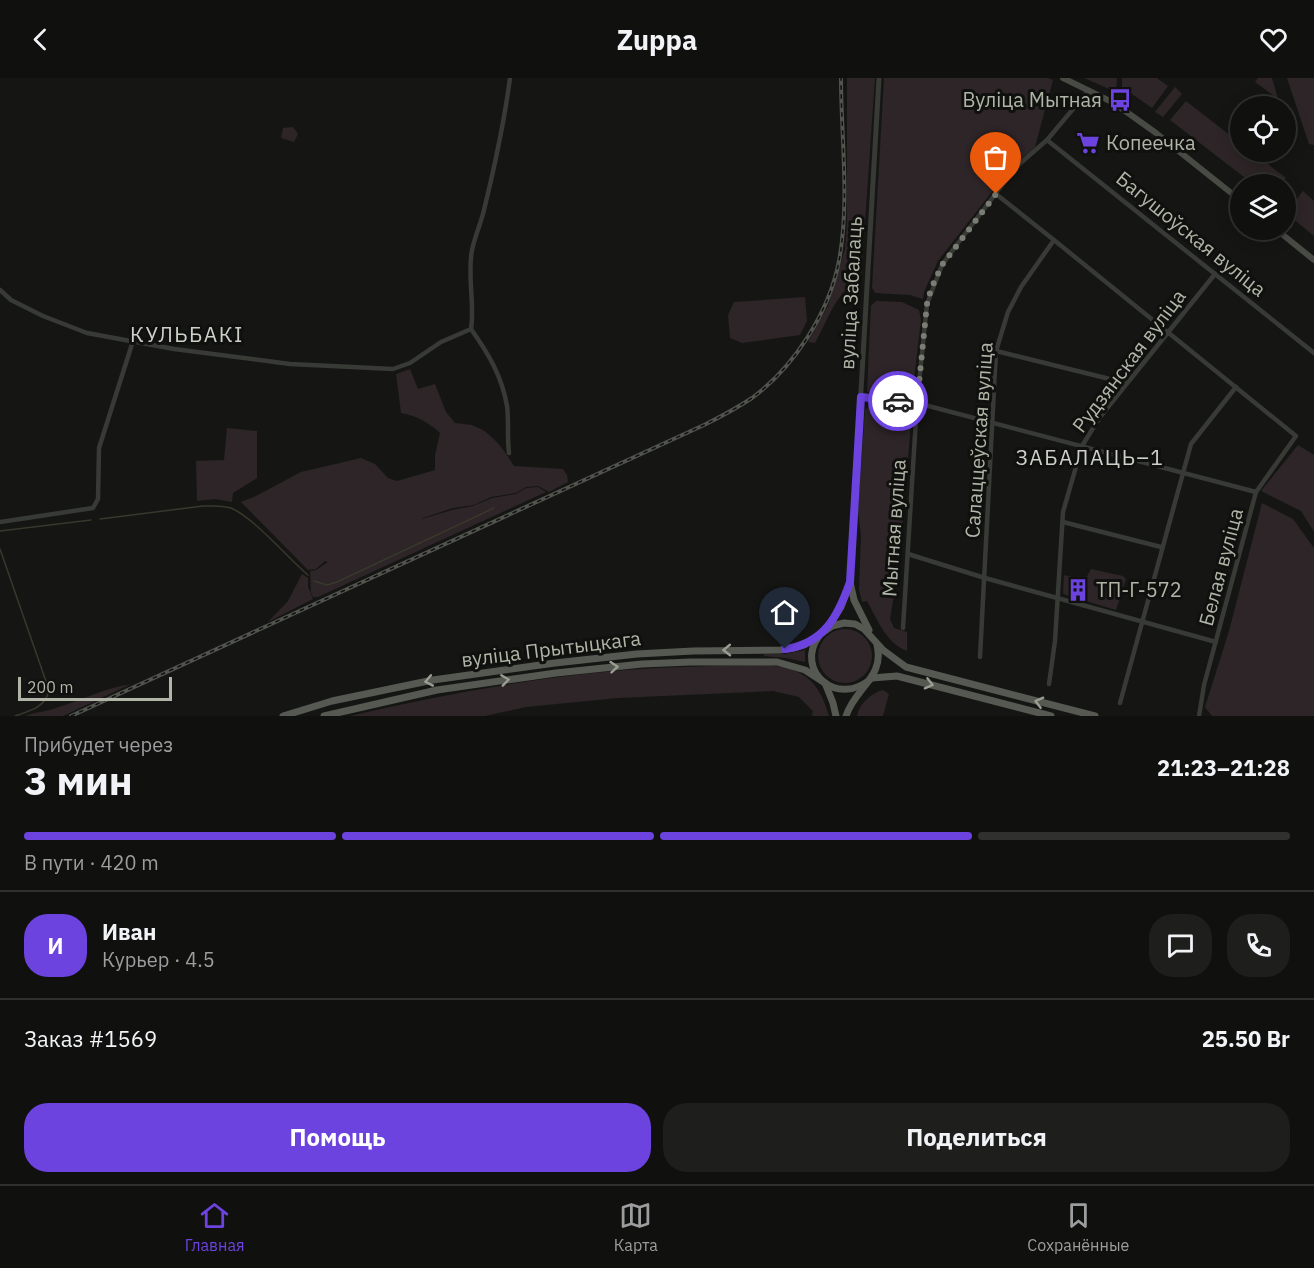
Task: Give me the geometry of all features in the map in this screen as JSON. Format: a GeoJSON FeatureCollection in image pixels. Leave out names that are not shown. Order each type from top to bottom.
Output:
{"type":"FeatureCollection","features":[{"type":"Feature","properties":{"kind":"main road"},"geometry":{"type":"LineString","coordinates":[[1063,78],[1114,103],[1230,192]]}},
{"type":"Feature","properties":{"kind":"main road"},"geometry":{"type":"LineString","coordinates":[[1289,240],[1314,260]]}},
{"type":"Feature","properties":{"kind":"main road"},"geometry":{"type":"LineString","coordinates":[[850,582],[834,620],[813,648],[812,658],[818,676],[825,683],[834,688],[855,689],[872,678],[897,676],[1051,716]]}},
{"type":"Feature","properties":{"kind":"main road"},"geometry":{"type":"LineString","coordinates":[[846,716],[850,705],[872,678],[879,662],[877,645],[854,600],[850,582]]}},
{"type":"Feature","properties":{"kind":"main road"},"geometry":{"type":"LineString","coordinates":[[823,632],[832,626],[844,623],[855,624],[864,629],[883,650],[906,667],[1095,716]]}},
{"type":"Feature","properties":{"kind":"main road","name":"вуліца Прытыцкага"},"geometry":{"type":"LineString","coordinates":[[283,716],[332,700],[433,680],[637,654],[780,650],[804,645],[823,632]]}},
{"type":"Feature","properties":{"kind":"main road","name":"вуліца Прытыцкага"},"geometry":{"type":"LineString","coordinates":[[324,716],[437,690],[556,673],[642,664],[777,662],[805,670],[825,683]]}},
{"type":"Feature","properties":{"kind":"main road"},"geometry":{"type":"LineString","coordinates":[[825,683],[836,716]]}},
{"type":"Feature","properties":{"kind":"street"},"geometry":{"type":"LineString","coordinates":[[509,453],[507,408],[503,385],[491,358],[471,328],[473,315],[471,260],[472,248],[481,224],[507,109],[510,78]]}},
{"type":"Feature","properties":{"kind":"street","name":"вуліца Забалаць"},"geometry":{"type":"LineString","coordinates":[[850,582],[879,78]]}},
{"type":"Feature","properties":{"kind":"street","name":"Мытная вуліца"},"geometry":{"type":"LineString","coordinates":[[903,628],[917,403],[927,304],[931,289],[942,265],[1016,167],[1047,140],[1089,90]]}},
{"type":"Feature","properties":{"kind":"street","name":"Багушоўская вуліца"},"geometry":{"type":"LineString","coordinates":[[1047,140],[1314,354]]}},
{"type":"Feature","properties":{"kind":"street"},"geometry":{"type":"LineString","coordinates":[[996,194],[1236,387],[1191,444],[1120,703]]}},
{"type":"Feature","properties":{"kind":"street","name":"Салаццеўская вуліца"},"geometry":{"type":"LineString","coordinates":[[980,657],[996,351],[1008,312],[1021,287],[1054,240]]}},
{"type":"Feature","properties":{"kind":"street","name":"Рудзянская вуліца"},"geometry":{"type":"LineString","coordinates":[[1049,684],[1064,508],[1082,446],[1100,417],[1126,383],[1215,274]]}},
{"type":"Feature","properties":{"kind":"street"},"geometry":{"type":"LineString","coordinates":[[0,290],[11,300],[87,333],[174,349],[290,364],[393,369],[410,363],[441,342],[471,328]]}},
{"type":"Feature","properties":{"kind":"street"},"geometry":{"type":"LineString","coordinates":[[0,522],[93,508],[98,499],[99,448],[133,341]]}},
{"type":"Feature","properties":{"kind":"street"},"geometry":{"type":"LineString","coordinates":[[996,351],[1126,383]]}},
{"type":"Feature","properties":{"kind":"street","name":"Белая вуліца"},"geometry":{"type":"LineString","coordinates":[[1199,716],[1204,685],[1256,492],[1296,436],[1236,387]]}},
{"type":"Feature","properties":{"kind":"street"},"geometry":{"type":"LineString","coordinates":[[861,397],[917,403],[1256,492]]}},
{"type":"Feature","properties":{"kind":"street"},"geometry":{"type":"LineString","coordinates":[[1063,522],[1161,547]]}},
{"type":"Feature","properties":{"kind":"street"},"geometry":{"type":"LineString","coordinates":[[908,555],[1216,642]]}},
{"type":"Feature","properties":{"kind":"shaded area"},"geometry":{"type":"Polygon","coordinates":[[[847,78],[875,78],[861,280],[845,291],[839,299],[815,343],[808,342],[828,306],[845,249],[847,78]]]}},
{"type":"Feature","properties":{"kind":"shaded area"},"geometry":{"type":"Polygon","coordinates":[[[884,78],[1048,78],[1053,80],[1035,147],[1009,170],[938,261],[923,299],[910,295],[875,293],[872,288],[884,78]]]}},
{"type":"Feature","properties":{"kind":"shaded area"},"geometry":{"type":"Polygon","coordinates":[[[1084,78],[1117,78],[1116,92],[1084,78]]]}},
{"type":"Feature","properties":{"kind":"shaded area"},"geometry":{"type":"Polygon","coordinates":[[[1122,78],[1157,78],[1168,86],[1152,108],[1122,87],[1122,78]]]}},
{"type":"Feature","properties":{"kind":"shaded area"},"geometry":{"type":"Polygon","coordinates":[[[1258,78],[1272,78],[1277,96],[1274,96],[1255,82],[1258,78]]]}},
{"type":"Feature","properties":{"kind":"shaded area"},"geometry":{"type":"Polygon","coordinates":[[[1287,78],[1314,78],[1314,145],[1309,144],[1296,105],[1296,96],[1293,96],[1287,78]]]}},
{"type":"Feature","properties":{"kind":"shaded area"},"geometry":{"type":"Polygon","coordinates":[[[1175,87],[1182,94],[1163,117],[1155,112],[1175,87]]]}},
{"type":"Feature","properties":{"kind":"shaded area"},"geometry":{"type":"Polygon","coordinates":[[[1186,101],[1230,135],[1230,162],[1265,162],[1281,174],[1240,174],[1170,120],[1186,101]]]}},
{"type":"Feature","properties":{"kind":"shaded area"},"geometry":{"type":"Polygon","coordinates":[[[293,127],[298,134],[294,142],[281,138],[283,128],[293,127]]]}},
{"type":"Feature","properties":{"kind":"shaded area"},"geometry":{"type":"Polygon","coordinates":[[[1303,191],[1314,201],[1314,236],[1296,221],[1296,200],[1303,191]]]}},
{"type":"Feature","properties":{"kind":"shaded area"},"geometry":{"type":"Polygon","coordinates":[[[805,297],[807,321],[800,335],[742,343],[730,338],[728,315],[734,302],[805,297]]]}},
{"type":"Feature","properties":{"kind":"shaded area"},"geometry":{"type":"Polygon","coordinates":[[[876,301],[902,302],[919,310],[921,320],[912,396],[909,398],[872,395],[867,391],[871,306],[876,301]]]}},
{"type":"Feature","properties":{"kind":"shaded area"},"geometry":{"type":"Polygon","coordinates":[[[410,369],[418,389],[435,384],[446,412],[455,423],[472,425],[487,433],[502,448],[514,466],[563,469],[568,482],[549,492],[538,486],[526,487],[516,493],[491,497],[474,505],[453,508],[423,518],[473,506],[492,498],[516,494],[526,488],[538,487],[546,492],[318,597],[313,597],[310,571],[316,570],[328,562],[325,561],[316,569],[308,570],[241,502],[301,472],[361,458],[375,464],[388,478],[397,481],[435,470],[435,455],[440,433],[422,420],[401,413],[396,374],[410,369]]]}},
{"type":"Feature","properties":{"kind":"shaded area"},"geometry":{"type":"Polygon","coordinates":[[[870,405],[907,406],[912,411],[899,565],[890,619],[894,628],[907,632],[907,651],[888,637],[867,601],[862,602],[859,589],[861,536],[858,511],[865,410],[870,405]]]}},
{"type":"Feature","properties":{"kind":"shaded area"},"geometry":{"type":"Polygon","coordinates":[[[227,428],[257,431],[257,478],[233,493],[232,502],[215,499],[197,501],[196,461],[224,460],[227,428]]]}},
{"type":"Feature","properties":{"kind":"shaded area"},"geometry":{"type":"Polygon","coordinates":[[[1298,445],[1314,455],[1314,532],[1301,511],[1261,491],[1298,445]]]}},
{"type":"Feature","properties":{"kind":"shaded area"},"geometry":{"type":"Polygon","coordinates":[[[1262,503],[1293,519],[1314,548],[1314,716],[1212,716],[1205,707],[1229,631],[1262,503]]]}},
{"type":"Feature","properties":{"kind":"shaded area"},"geometry":{"type":"Polygon","coordinates":[[[1091,569],[1123,576],[1126,579],[1116,610],[1063,593],[1064,575],[1085,580],[1091,569]]]}},
{"type":"Feature","properties":{"kind":"shaded area"},"geometry":{"type":"Polygon","coordinates":[[[302,574],[308,578],[308,587],[313,599],[268,622],[288,601],[302,574]]]}},
{"type":"Feature","properties":{"kind":"shaded area"},"geometry":{"type":"Polygon","coordinates":[[[845,629],[855,631],[864,637],[870,646],[872,656],[870,666],[864,675],[855,681],[845,683],[835,681],[826,675],[820,666],[818,656],[820,646],[826,637],[835,631],[845,629]]]}},
{"type":"Feature","properties":{"kind":"shaded area"},"geometry":{"type":"Polygon","coordinates":[[[805,650],[805,662],[764,656],[764,654],[785,654],[805,650]]]}},
{"type":"Feature","properties":{"kind":"shaded area"},"geometry":{"type":"Polygon","coordinates":[[[767,665],[791,669],[808,678],[820,694],[829,716],[812,716],[813,711],[799,697],[773,691],[618,698],[526,707],[485,716],[350,716],[466,692],[584,674],[653,668],[767,665]]]}},
{"type":"Feature","properties":{"kind":"shaded area"},"geometry":{"type":"Polygon","coordinates":[[[131,684],[63,716],[25,716],[53,709],[111,688],[131,684]]]}},
{"type":"Feature","properties":{"kind":"shaded area"},"geometry":{"type":"Polygon","coordinates":[[[883,690],[889,694],[883,716],[857,716],[866,700],[883,690]]]}},
{"type":"Feature","properties":{"kind":"waterway"},"geometry":{"type":"LineString","coordinates":[[100,519],[203,506],[231,508],[250,520],[308,575]]}},
{"type":"Feature","properties":{"kind":"waterway"},"geometry":{"type":"LineString","coordinates":[[314,581],[327,585],[337,582],[494,508]]}},
{"type":"Feature","properties":{"kind":"waterway"},"geometry":{"type":"LineString","coordinates":[[0,531],[91,520]]}},
{"type":"Feature","properties":{"kind":"waterway"},"geometry":{"type":"LineString","coordinates":[[0,549],[49,690],[45,701],[32,710],[15,716]]}},
{"type":"Feature","properties":{"kind":"railway"},"geometry":{"type":"LineString","coordinates":[[71,716],[704,425],[752,398],[782,371],[808,337],[834,281],[839,261],[844,216],[841,78]]}},
{"type":"Feature","properties":{"kind":"way so far"},"geometry":{"type":"LineString","coordinates":[[898,401],[917,403],[927,304],[942,265],[996,194]]}},
{"type":"Feature","properties":{"kind":"place","name":"Вуліца Мытная"},"geometry":{"type":"Point","coordinates":[1120,100]}},
{"type":"Feature","properties":{"kind":"place","name":"Копеечка"},"geometry":{"type":"Point","coordinates":[1088,143]}},
{"type":"Feature","properties":{"kind":"place","name":"ТП-Г-572"},"geometry":{"type":"Point","coordinates":[1078,590]}},
{"type":"Feature","properties":{"kind":"district","name":"КУЛЬБАКІ"},"geometry":{"type":"Point","coordinates":[187,335]}},
{"type":"Feature","properties":{"kind":"district","name":"ЗАБАЛАЦЬ–1"},"geometry":{"type":"Point","coordinates":[1090,458]}},
{"type":"Feature","properties":{"kind":"route"},"geometry":{"type":"LineString","coordinates":[[785,649],[804,645],[823,632],[839,611],[850,582],[861,397],[898,401]]}}]}
